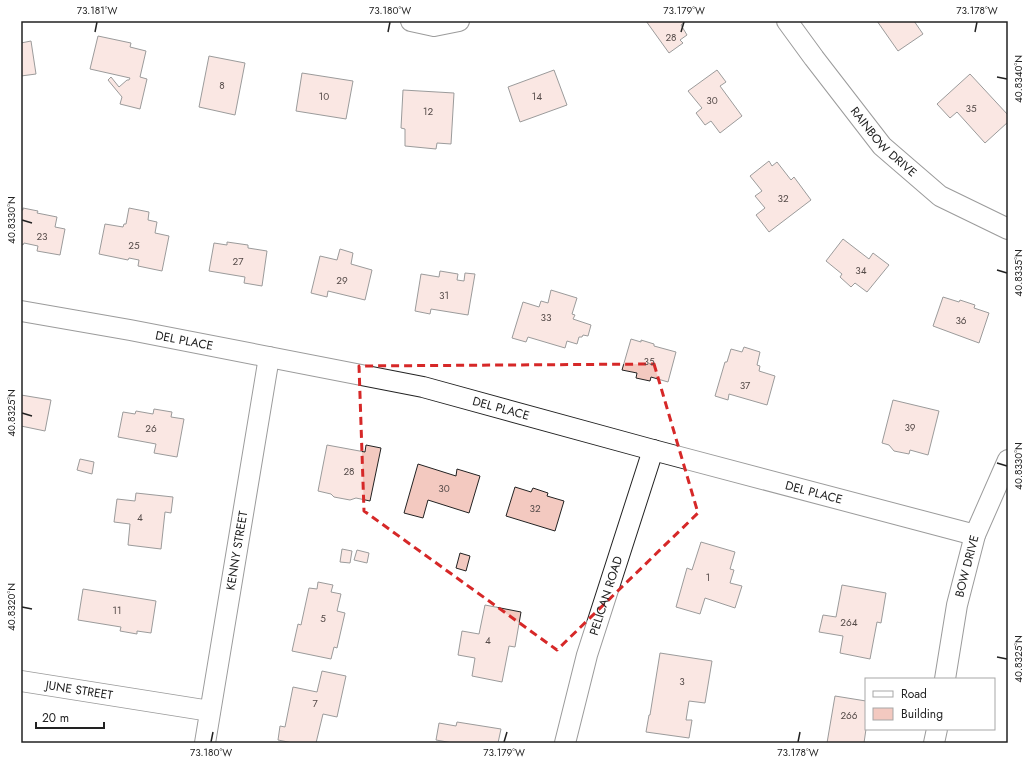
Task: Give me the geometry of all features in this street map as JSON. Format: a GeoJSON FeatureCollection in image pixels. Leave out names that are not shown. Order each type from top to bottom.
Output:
{"type":"FeatureCollection","features":[{"type":"Feature","properties":{"kind":"street"},"geometry":{"type":"LineString","coordinates":[[411,21],[434,26],[460,21]]}},
{"type":"Feature","properties":{"kind":"street","name":"RAINBOW DRIVE"},"geometry":{"type":"LineString","coordinates":[[787,21],[882,146],[940,196],[1008,229]]}},
{"type":"Feature","properties":{"kind":"street","name":"DEL PLACE"},"geometry":{"type":"LineString","coordinates":[[21,311],[130,330],[423,387],[653,450],[975,535]]}},
{"type":"Feature","properties":{"kind":"street","name":"KENNY STREET"},"geometry":{"type":"LineString","coordinates":[[205,743],[269,358]]}},
{"type":"Feature","properties":{"kind":"street","name":"PELICAN ROAD"},"geometry":{"type":"LineString","coordinates":[[565,743],[587,655],[653,450]]}},
{"type":"Feature","properties":{"kind":"street","name":"BOW DRIVE"},"geometry":{"type":"LineString","coordinates":[[945,678],[957,605],[975,535],[1008,460]]}},
{"type":"Feature","properties":{"kind":"street","name":"JUNE STREET"},"geometry":{"type":"LineString","coordinates":[[21,681],[210,711]]}},
{"type":"Feature","properties":{"kind":"street"},"geometry":{"type":"LineString","coordinates":[[934,743],[937,730]]}},
{"type":"Feature","properties":{"kind":"highlighted area"},"geometry":{"type":"Polygon","coordinates":[[[654,364],[698,513],[557,650],[364,511],[359,366],[654,364]]]}},
{"type":"Feature","properties":{"kind":"building"},"geometry":{"type":"Polygon","coordinates":[[[646,21],[686,21],[681,25],[687,35],[680,40],[683,43],[669,53],[646,21]]]}},
{"type":"Feature","properties":{"kind":"building"},"geometry":{"type":"Polygon","coordinates":[[[877,21],[914,21],[923,34],[898,51],[877,21]]]}},
{"type":"Feature","properties":{"kind":"building"},"geometry":{"type":"Polygon","coordinates":[[[98,36],[131,43],[130,47],[146,51],[140,77],[147,79],[140,109],[120,104],[122,97],[108,80],[111,77],[119,87],[130,78],[90,69],[98,36]]]}},
{"type":"Feature","properties":{"kind":"building"},"geometry":{"type":"Polygon","coordinates":[[[31,41],[36,74],[21,76],[21,43],[31,41]]]}},
{"type":"Feature","properties":{"kind":"building"},"geometry":{"type":"Polygon","coordinates":[[[209,56],[245,63],[235,115],[199,107],[209,56]]]}},
{"type":"Feature","properties":{"kind":"building"},"geometry":{"type":"Polygon","coordinates":[[[554,70],[567,105],[520,122],[508,87],[554,70]]]}},
{"type":"Feature","properties":{"kind":"building"},"geometry":{"type":"Polygon","coordinates":[[[717,70],[726,82],[720,86],[742,116],[720,133],[711,121],[705,125],[696,113],[702,108],[688,91],[717,70]]]}},
{"type":"Feature","properties":{"kind":"building"},"geometry":{"type":"Polygon","coordinates":[[[302,73],[353,81],[346,119],[296,111],[302,73]]]}},
{"type":"Feature","properties":{"kind":"building"},"geometry":{"type":"Polygon","coordinates":[[[970,74],[1008,115],[1008,122],[985,143],[957,112],[950,118],[937,104],[970,74]]]}},
{"type":"Feature","properties":{"kind":"building"},"geometry":{"type":"Polygon","coordinates":[[[403,90],[454,93],[451,144],[437,143],[436,149],[405,146],[405,129],[401,128],[403,90]]]}},
{"type":"Feature","properties":{"kind":"building"},"geometry":{"type":"Polygon","coordinates":[[[769,161],[772,166],[777,162],[791,180],[794,177],[811,200],[769,232],[756,215],[765,208],[755,196],[762,191],[750,176],[769,161]]]}},
{"type":"Feature","properties":{"kind":"building"},"geometry":{"type":"Polygon","coordinates":[[[23,208],[38,211],[37,213],[57,217],[55,227],[65,229],[60,255],[37,251],[38,246],[24,243],[23,245],[21,244],[21,210],[23,210],[23,208]]]}},
{"type":"Feature","properties":{"kind":"building"},"geometry":{"type":"Polygon","coordinates":[[[129,208],[149,212],[148,220],[157,222],[155,233],[169,236],[162,271],[138,266],[139,260],[129,258],[128,260],[99,254],[105,224],[123,227],[124,224],[126,224],[129,208]]]}},
{"type":"Feature","properties":{"kind":"building"},"geometry":{"type":"Polygon","coordinates":[[[843,239],[869,259],[873,253],[889,265],[867,292],[855,283],[851,287],[840,277],[842,274],[826,261],[843,239]]]}},
{"type":"Feature","properties":{"kind":"building"},"geometry":{"type":"Polygon","coordinates":[[[227,242],[248,245],[248,248],[267,251],[262,286],[244,283],[245,277],[209,271],[214,243],[227,245],[227,242]]]}},
{"type":"Feature","properties":{"kind":"building"},"geometry":{"type":"Polygon","coordinates":[[[340,249],[353,253],[351,264],[372,270],[365,300],[328,291],[327,297],[311,293],[320,256],[337,260],[340,249]]]}},
{"type":"Feature","properties":{"kind":"building"},"geometry":{"type":"Polygon","coordinates":[[[440,271],[458,274],[457,280],[464,281],[465,273],[475,274],[468,315],[431,309],[430,314],[415,311],[421,274],[439,277],[440,271]]]}},
{"type":"Feature","properties":{"kind":"building"},"geometry":{"type":"Polygon","coordinates":[[[551,290],[577,298],[572,314],[575,315],[573,319],[591,325],[588,336],[583,335],[582,337],[579,337],[577,344],[567,341],[565,348],[528,337],[526,342],[512,338],[523,302],[539,307],[541,301],[548,303],[551,290]]]}},
{"type":"Feature","properties":{"kind":"building"},"geometry":{"type":"Polygon","coordinates":[[[943,297],[959,302],[960,300],[975,305],[974,308],[989,313],[979,343],[933,326],[943,297]]]}},
{"type":"Feature","properties":{"kind":"building"},"geometry":{"type":"Polygon","coordinates":[[[631,339],[641,342],[641,340],[654,344],[654,346],[676,352],[668,382],[651,377],[650,381],[636,378],[637,373],[622,370],[631,339]]]}},
{"type":"Feature","properties":{"kind":"building"},"geometry":{"type":"Polygon","coordinates":[[[744,347],[760,352],[757,365],[760,366],[759,371],[775,376],[767,405],[729,394],[728,400],[715,396],[725,362],[727,362],[731,349],[742,352],[744,347]]]}},
{"type":"Feature","properties":{"kind":"building"},"geometry":{"type":"Polygon","coordinates":[[[21,395],[51,400],[45,431],[21,426],[21,395]]]}},
{"type":"Feature","properties":{"kind":"building"},"geometry":{"type":"Polygon","coordinates":[[[893,400],[939,411],[928,455],[910,450],[909,454],[894,451],[889,445],[882,443],[893,400]]]}},
{"type":"Feature","properties":{"kind":"building"},"geometry":{"type":"Polygon","coordinates":[[[154,409],[172,412],[171,417],[184,419],[177,457],[154,453],[156,444],[118,437],[123,412],[135,414],[136,411],[153,414],[154,409]]]}},
{"type":"Feature","properties":{"kind":"building"},"geometry":{"type":"Polygon","coordinates":[[[327,445],[365,452],[366,445],[381,448],[370,501],[356,498],[350,500],[334,497],[331,494],[318,491],[327,445]]]}},
{"type":"Feature","properties":{"kind":"building"},"geometry":{"type":"Polygon","coordinates":[[[80,459],[94,462],[92,474],[77,470],[80,459]]]}},
{"type":"Feature","properties":{"kind":"building"},"geometry":{"type":"Polygon","coordinates":[[[418,464],[456,476],[457,469],[480,476],[469,513],[428,500],[423,518],[404,513],[418,464]]]}},
{"type":"Feature","properties":{"kind":"building"},"geometry":{"type":"Polygon","coordinates":[[[515,487],[531,492],[533,488],[548,493],[547,496],[564,501],[555,531],[506,516],[515,487]]]}},
{"type":"Feature","properties":{"kind":"building"},"geometry":{"type":"Polygon","coordinates":[[[136,493],[173,497],[171,513],[165,512],[161,549],[128,545],[130,524],[114,522],[117,499],[135,501],[136,493]]]}},
{"type":"Feature","properties":{"kind":"building"},"geometry":{"type":"Polygon","coordinates":[[[701,542],[735,552],[730,569],[734,570],[730,583],[742,586],[735,608],[705,598],[700,614],[676,607],[687,568],[692,570],[701,542]]]}},
{"type":"Feature","properties":{"kind":"building"},"geometry":{"type":"Polygon","coordinates":[[[342,549],[352,551],[350,563],[340,562],[342,549]]]}},
{"type":"Feature","properties":{"kind":"building"},"geometry":{"type":"Polygon","coordinates":[[[357,550],[369,553],[367,563],[354,560],[357,550]]]}},
{"type":"Feature","properties":{"kind":"building"},"geometry":{"type":"Polygon","coordinates":[[[460,553],[470,556],[466,571],[456,568],[460,553]]]}},
{"type":"Feature","properties":{"kind":"building"},"geometry":{"type":"Polygon","coordinates":[[[318,582],[333,585],[331,592],[341,594],[337,611],[345,613],[337,648],[334,647],[331,659],[292,651],[298,624],[301,625],[309,588],[317,589],[318,582]]]}},
{"type":"Feature","properties":{"kind":"building"},"geometry":{"type":"Polygon","coordinates":[[[842,585],[886,593],[881,623],[877,622],[870,659],[840,653],[843,636],[819,632],[823,615],[836,617],[842,585]]]}},
{"type":"Feature","properties":{"kind":"building"},"geometry":{"type":"Polygon","coordinates":[[[83,589],[156,601],[151,633],[137,631],[137,634],[120,631],[121,627],[78,620],[83,589]]]}},
{"type":"Feature","properties":{"kind":"building"},"geometry":{"type":"Polygon","coordinates":[[[485,605],[521,612],[515,647],[509,646],[502,682],[472,676],[475,658],[458,655],[462,631],[479,634],[485,605]]]}},
{"type":"Feature","properties":{"kind":"building"},"geometry":{"type":"Polygon","coordinates":[[[660,653],[712,661],[705,703],[689,701],[686,720],[692,720],[689,738],[646,732],[660,653]]]}},
{"type":"Feature","properties":{"kind":"building"},"geometry":{"type":"Polygon","coordinates":[[[322,671],[346,676],[337,717],[323,714],[316,743],[293,743],[278,740],[280,726],[285,727],[293,687],[317,692],[322,671]]]}},
{"type":"Feature","properties":{"kind":"building"},"geometry":{"type":"Polygon","coordinates":[[[835,696],[865,701],[866,730],[864,743],[827,743],[835,696]]]}},
{"type":"Feature","properties":{"kind":"building"},"geometry":{"type":"Polygon","coordinates":[[[457,722],[501,729],[498,743],[453,743],[436,740],[439,723],[456,726],[457,722]]]}}]}
